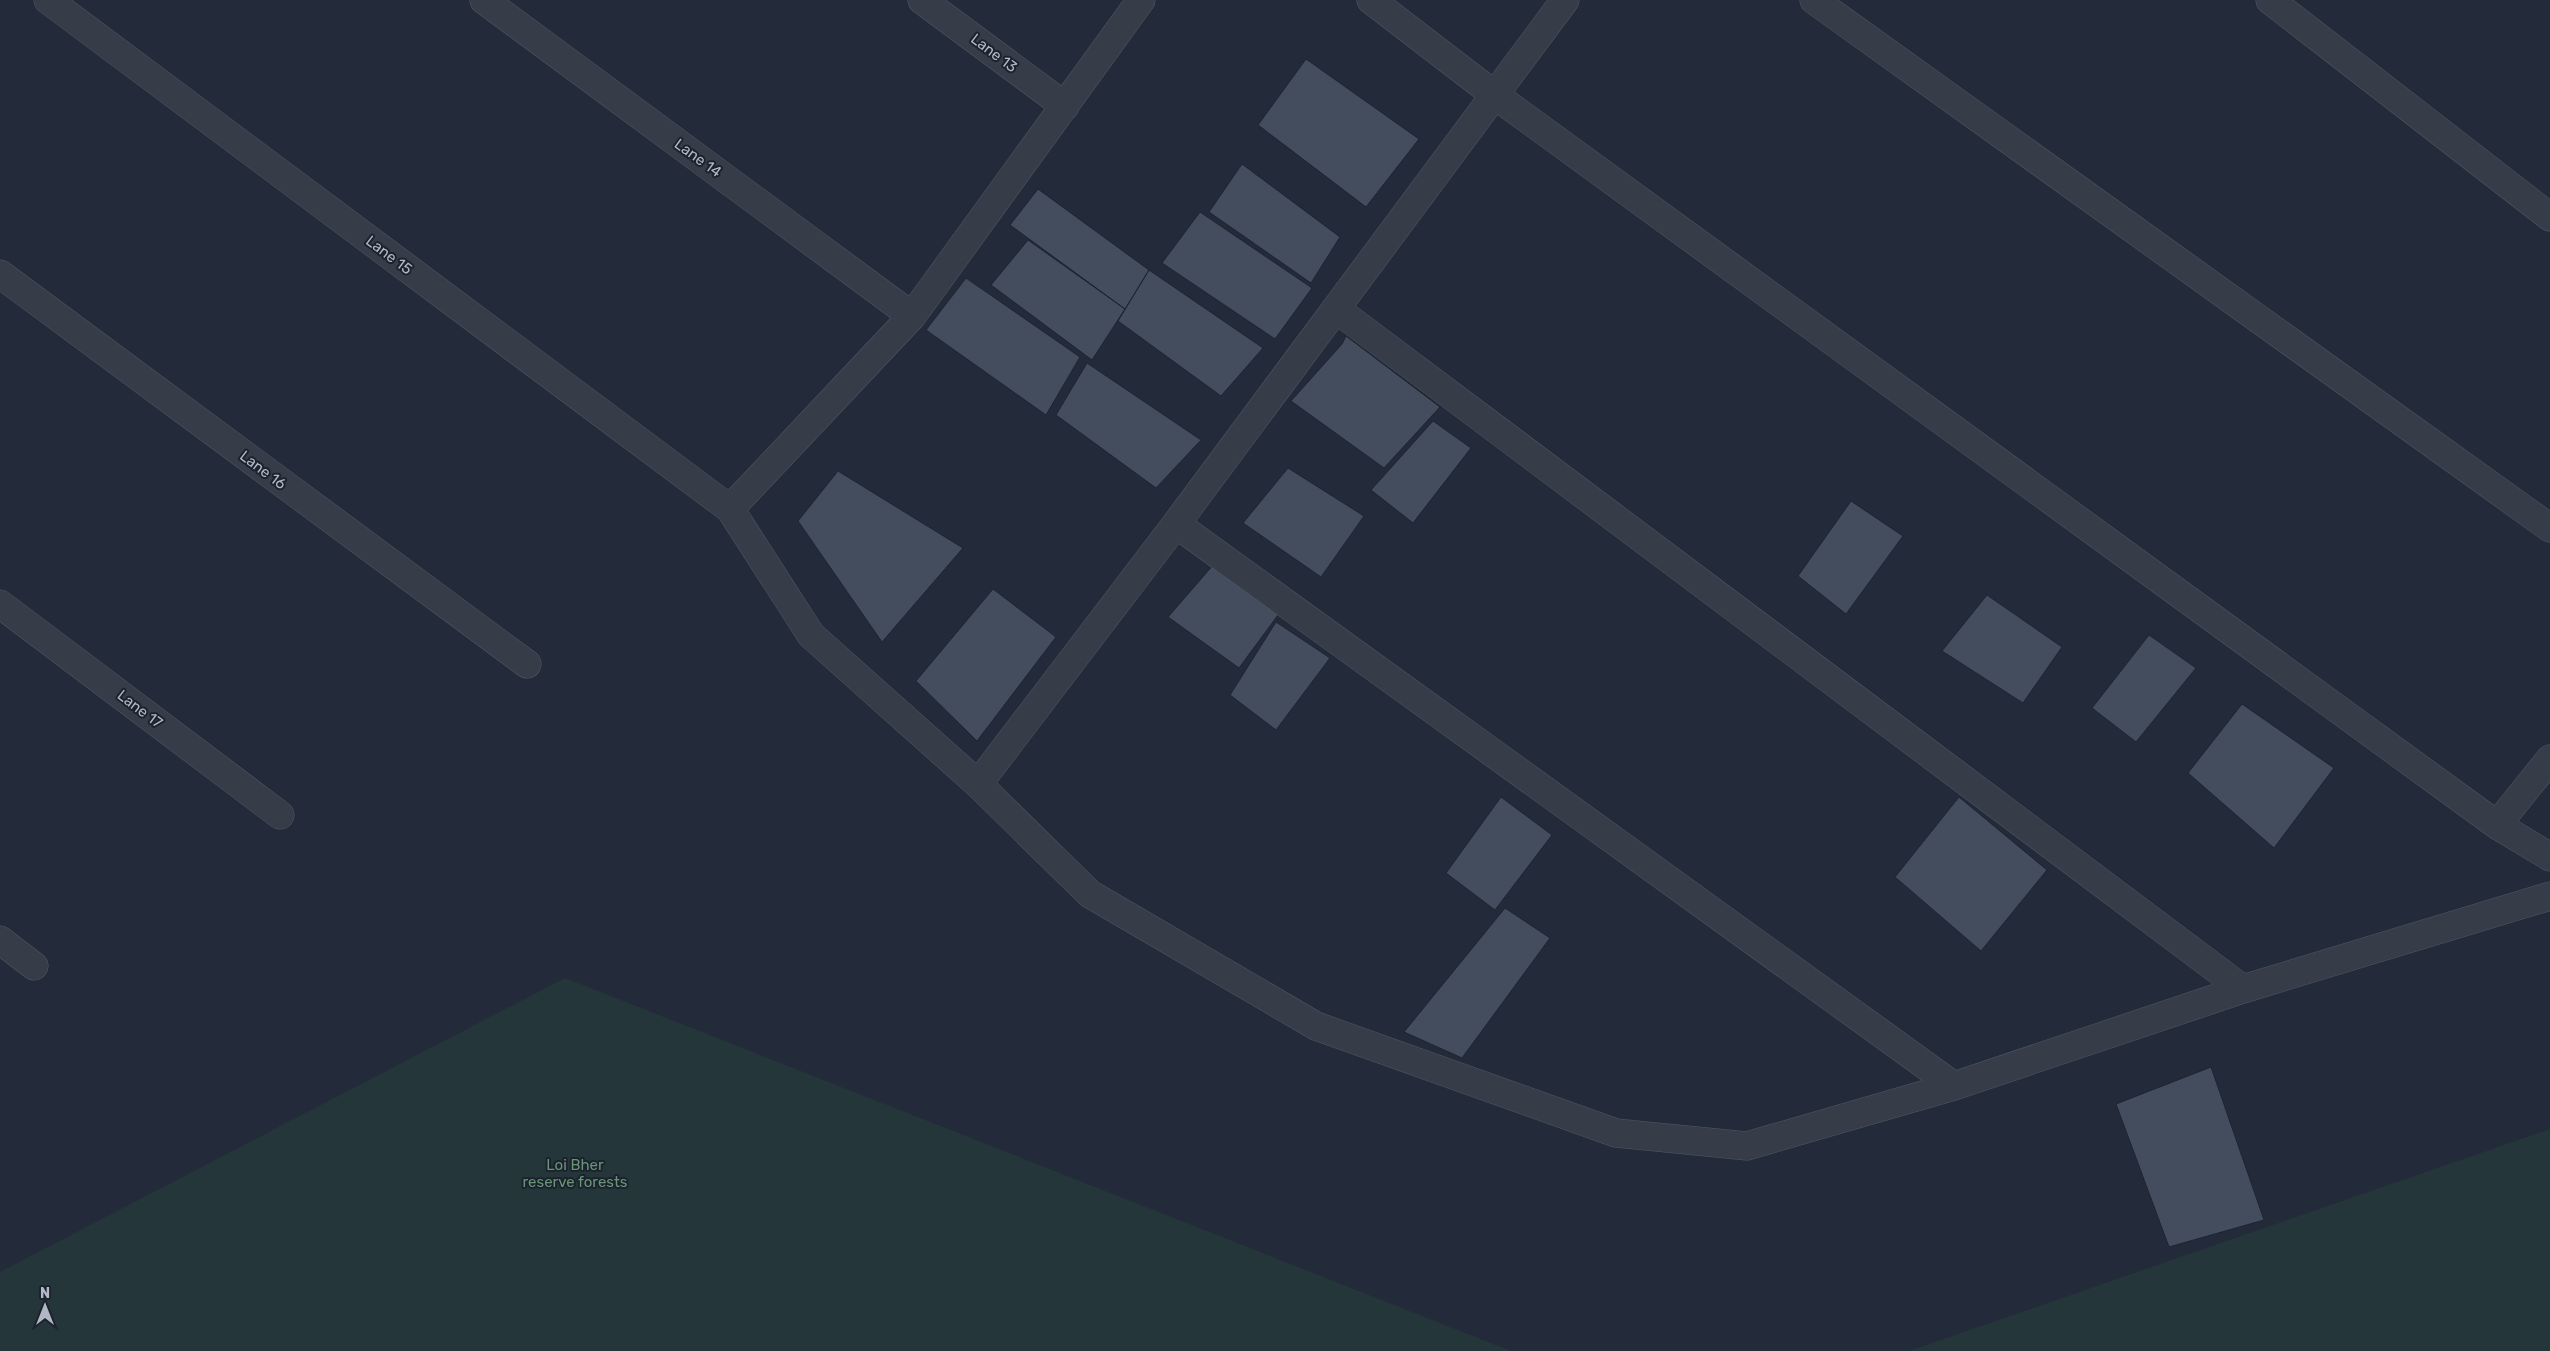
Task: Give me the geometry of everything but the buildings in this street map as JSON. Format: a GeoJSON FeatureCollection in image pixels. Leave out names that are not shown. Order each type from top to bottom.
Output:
{"type":"FeatureCollection","features":[{"type":"Feature","properties":{"kind":"street","name":"Lane 15"},"geometry":{"type":"LineString","coordinates":[[48,0],[730,509]]}},
{"type":"Feature","properties":{"kind":"street","name":"Lane 14"},"geometry":{"type":"LineString","coordinates":[[484,0],[912,316]]}},
{"type":"Feature","properties":{"kind":"street","name":"Lane 13"},"geometry":{"type":"LineString","coordinates":[[922,0],[1065,106]]}},
{"type":"Feature","properties":{"kind":"street"},"geometry":{"type":"LineString","coordinates":[[1141,0],[912,316],[730,509],[811,635],[978,784],[1090,894],[1316,1026],[1616,1133],[1747,1146],[1954,1086],[2243,990],[2550,896]]}},
{"type":"Feature","properties":{"kind":"street"},"geometry":{"type":"LineString","coordinates":[[1371,0],[1496,96],[2497,825],[2550,857]]}},
{"type":"Feature","properties":{"kind":"street"},"geometry":{"type":"LineString","coordinates":[[978,784],[1176,524],[1496,96],[1565,0]]}},
{"type":"Feature","properties":{"kind":"street"},"geometry":{"type":"LineString","coordinates":[[1814,0],[2550,528]]}},
{"type":"Feature","properties":{"kind":"street"},"geometry":{"type":"LineString","coordinates":[[2270,0],[2550,217]]}},
{"type":"Feature","properties":{"kind":"street","name":"Lane 16"},"geometry":{"type":"LineString","coordinates":[[0,274],[527,664]]}},
{"type":"Feature","properties":{"kind":"street"},"geometry":{"type":"LineString","coordinates":[[1336,308],[2243,990]]}},
{"type":"Feature","properties":{"kind":"street"},"geometry":{"type":"LineString","coordinates":[[1176,524],[1954,1086]]}},
{"type":"Feature","properties":{"kind":"street","name":"Lane 17"},"geometry":{"type":"LineString","coordinates":[[0,604],[280,814]]}},
{"type":"Feature","properties":{"kind":"street"},"geometry":{"type":"LineString","coordinates":[[2497,825],[2550,759]]}},
{"type":"Feature","properties":{"kind":"street"},"geometry":{"type":"LineString","coordinates":[[0,940],[34,966]]}},
{"type":"Feature","properties":{"kind":"green space","name":"Loi Bher reserve forests"},"geometry":{"type":"Polygon","coordinates":[[[565,978],[1511,1351],[0,1351],[0,1272],[565,978]]]}},
{"type":"Feature","properties":{"kind":"green space"},"geometry":{"type":"Polygon","coordinates":[[[2550,1129],[2550,1351],[1909,1351],[2550,1129]]]}}]}
